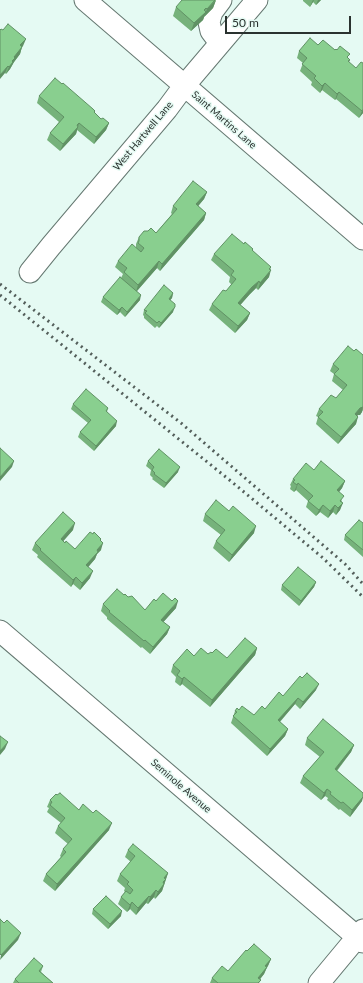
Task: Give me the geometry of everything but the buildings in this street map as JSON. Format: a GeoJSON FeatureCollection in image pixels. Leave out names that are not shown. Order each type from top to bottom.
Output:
{"type":"FeatureCollection","features":[{"type":"Feature","properties":{"kind":"street","name":"Saint Martins Lane"},"geometry":{"type":"LineString","coordinates":[[85,0],[363,240]]}},
{"type":"Feature","properties":{"kind":"street"},"geometry":{"type":"LineString","coordinates":[[220,43],[211,31],[209,22],[212,12],[221,0]]}},
{"type":"Feature","properties":{"kind":"street","name":"West Hartwell Lane"},"geometry":{"type":"LineString","coordinates":[[30,272],[257,0]]}},
{"type":"Feature","properties":{"kind":"street","name":"Seminole Avenue"},"geometry":{"type":"LineString","coordinates":[[0,631],[361,936]]}},
{"type":"Feature","properties":{"kind":"street"},"geometry":{"type":"LineString","coordinates":[[319,983],[361,936]]}},
{"type":"Feature","properties":{"kind":"railway"},"geometry":{"type":"LineString","coordinates":[[0,284],[181,423],[345,564],[363,584]]}},
{"type":"Feature","properties":{"kind":"railway"},"geometry":{"type":"LineString","coordinates":[[0,295],[232,482],[323,558],[363,597]]}}]}
